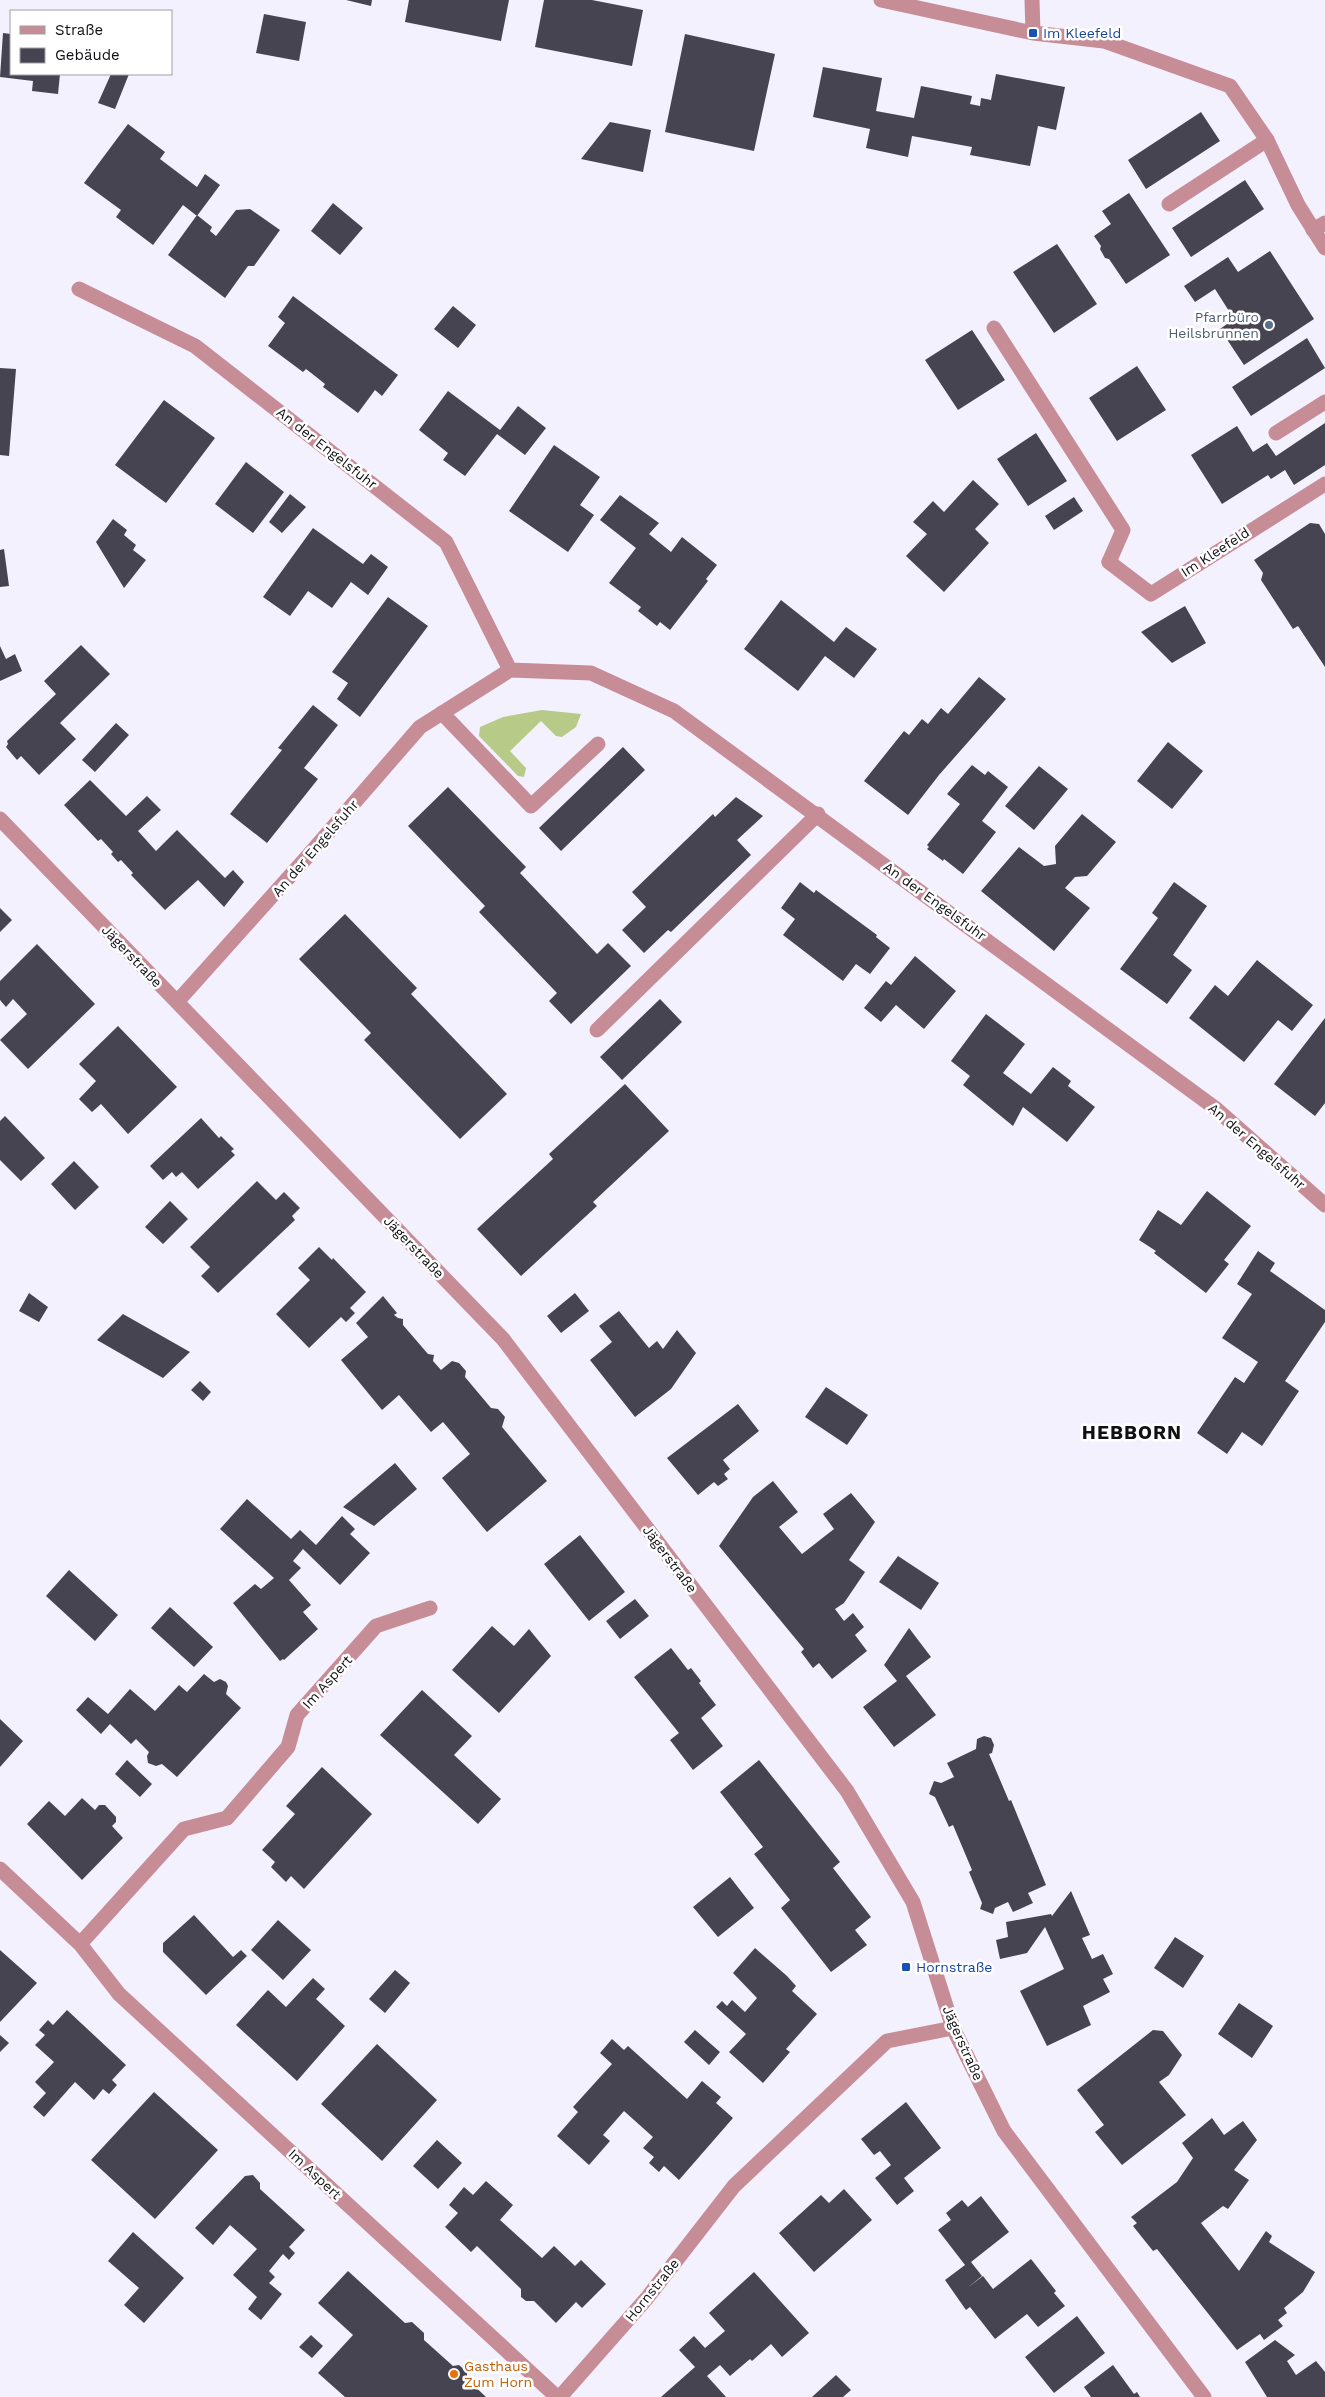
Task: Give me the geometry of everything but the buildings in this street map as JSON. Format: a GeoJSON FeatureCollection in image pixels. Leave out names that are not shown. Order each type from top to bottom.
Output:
{"type":"FeatureCollection","features":[{"type":"Feature","properties":{"kind":"street"},"geometry":{"type":"LineString","coordinates":[[1032,0],[1033,33]]}},
{"type":"Feature","properties":{"kind":"street"},"geometry":{"type":"LineString","coordinates":[[886,1],[1033,33],[1104,41],[1230,86],[1267,140],[1298,205],[1319,226],[1325,248]]}},
{"type":"Feature","properties":{"kind":"street"},"geometry":{"type":"LineString","coordinates":[[1169,204],[1267,140]]}},
{"type":"Feature","properties":{"kind":"street","name":"An der Engelsfuhr"},"geometry":{"type":"LineString","coordinates":[[79,289],[195,346],[446,542],[510,670]]}},
{"type":"Feature","properties":{"kind":"street","name":"Im Kleefeld"},"geometry":{"type":"LineString","coordinates":[[994,328],[1123,530],[1109,562],[1151,594],[1324,486]]}},
{"type":"Feature","properties":{"kind":"street"},"geometry":{"type":"LineString","coordinates":[[1276,433],[1325,402]]}},
{"type":"Feature","properties":{"kind":"street","name":"An der Engelsfuhr"},"geometry":{"type":"LineString","coordinates":[[177,1002],[420,727],[510,670],[591,673],[674,711],[818,814],[1215,1108],[1325,1205]]}},
{"type":"Feature","properties":{"kind":"street"},"geometry":{"type":"LineString","coordinates":[[442,713],[531,806],[598,744]]}},
{"type":"Feature","properties":{"kind":"street"},"geometry":{"type":"LineString","coordinates":[[597,1030],[818,814]]}},
{"type":"Feature","properties":{"kind":"street","name":"Jägerstraße"},"geometry":{"type":"LineString","coordinates":[[0,819],[503,1339],[847,1791],[913,1902],[953,2028],[1004,2130],[1204,2397]]}},
{"type":"Feature","properties":{"kind":"street","name":"Im Aspert"},"geometry":{"type":"LineString","coordinates":[[80,1944],[184,1830],[227,1818],[288,1747],[297,1715],[376,1626],[430,1608]]}},
{"type":"Feature","properties":{"kind":"street","name":"Im Aspert"},"geometry":{"type":"LineString","coordinates":[[0,1869],[80,1944],[119,1994],[559,2397]]}},
{"type":"Feature","properties":{"kind":"street","name":"Hornstraße"},"geometry":{"type":"LineString","coordinates":[[559,2397],[647,2298],[734,2186],[887,2041],[953,2028]]}},
{"type":"Feature","properties":{"kind":"green space"},"geometry":{"type":"Polygon","coordinates":[[[542,710],[581,714],[576,727],[562,737],[556,736],[541,721],[510,751],[526,768],[524,777],[518,776],[479,736],[480,727],[503,717],[542,710]]]}},
{"type":"Feature","properties":{"kind":"place","name":"Im Kleefeld"},"geometry":{"type":"Point","coordinates":[1033,33]}},
{"type":"Feature","properties":{"kind":"place","name":"Pfarrbüro Heilsbrunnen"},"geometry":{"type":"Point","coordinates":[1269,325]}},
{"type":"Feature","properties":{"kind":"place","name":"Hornstraße"},"geometry":{"type":"Point","coordinates":[906,1967]}},
{"type":"Feature","properties":{"kind":"place","name":"Gasthaus Zum Horn"},"geometry":{"type":"Point","coordinates":[454,2374]}},
{"type":"Feature","properties":{"kind":"district","name":"HEBBORN"},"geometry":{"type":"Point","coordinates":[1132,1432]}}]}
